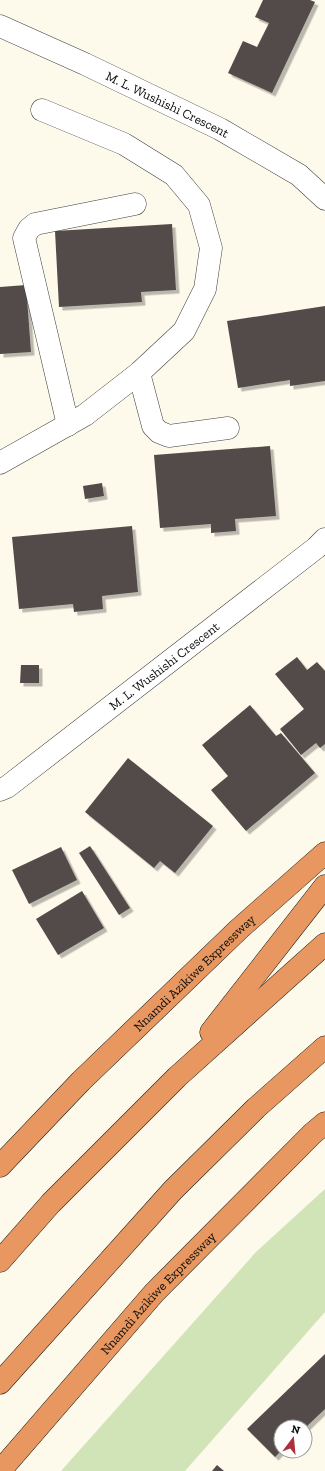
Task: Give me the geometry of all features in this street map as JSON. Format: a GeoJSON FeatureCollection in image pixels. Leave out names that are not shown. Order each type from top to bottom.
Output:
{"type":"FeatureCollection","features":[{"type":"Feature","properties":{"kind":"highway","name":"Nnamdi Azikiwe Expressway"},"geometry":{"type":"LineString","coordinates":[[0,1166],[81,1080],[240,929],[325,853]]}},
{"type":"Feature","properties":{"kind":"highway"},"geometry":{"type":"LineString","coordinates":[[176,1077],[325,886]]}},
{"type":"Feature","properties":{"kind":"highway"},"geometry":{"type":"LineString","coordinates":[[0,1261],[51,1204],[176,1077],[325,944]]}},
{"type":"Feature","properties":{"kind":"highway"},"geometry":{"type":"LineString","coordinates":[[0,1383],[173,1190],[256,1108],[325,1047]]}},
{"type":"Feature","properties":{"kind":"highway"},"geometry":{"type":"LineString","coordinates":[[256,1108],[325,1066]]}},
{"type":"Feature","properties":{"kind":"highway","name":"Nnamdi Azikiwe Expressway"},"geometry":{"type":"LineString","coordinates":[[0,1471],[154,1293],[312,1134],[325,1123]]}},
{"type":"Feature","properties":{"kind":"street","name":"M. L. Wushishi Crescent"},"geometry":{"type":"LineString","coordinates":[[0,26],[85,64],[220,129],[299,175],[325,199]]}},
{"type":"Feature","properties":{"kind":"street"},"geometry":{"type":"LineString","coordinates":[[0,463],[85,415],[139,373],[184,331],[205,289],[211,248],[200,205],[174,175],[124,144],[42,110]]}},
{"type":"Feature","properties":{"kind":"street"},"geometry":{"type":"LineString","coordinates":[[68,425],[24,238],[29,229],[35,224],[134,204]]}},
{"type":"Feature","properties":{"kind":"street"},"geometry":{"type":"LineString","coordinates":[[139,373],[153,426],[159,432],[169,436],[228,428]]}},
{"type":"Feature","properties":{"kind":"street","name":"M. L. Wushishi Crescent"},"geometry":{"type":"LineString","coordinates":[[0,790],[7,787],[316,548],[325,539]]}},
{"type":"Feature","properties":{"kind":"green space"},"geometry":{"type":"Polygon","coordinates":[[[325,1189],[325,1312],[185,1471],[61,1471],[256,1252],[325,1189]]]}},
{"type":"Feature","properties":{"kind":"building"},"geometry":{"type":"Polygon","coordinates":[[[263,0],[310,0],[315,2],[272,93],[228,73],[243,41],[257,47],[269,23],[255,17],[263,0]]]}},
{"type":"Feature","properties":{"kind":"building"},"geometry":{"type":"Polygon","coordinates":[[[172,224],[176,290],[141,292],[142,302],[59,307],[55,231],[172,224]]]}},
{"type":"Feature","properties":{"kind":"building"},"geometry":{"type":"Polygon","coordinates":[[[26,285],[31,352],[0,354],[0,287],[26,285]]]}},
{"type":"Feature","properties":{"kind":"building"},"geometry":{"type":"Polygon","coordinates":[[[325,306],[325,381],[290,386],[290,380],[238,388],[227,321],[325,306]]]}},
{"type":"Feature","properties":{"kind":"building"},"geometry":{"type":"Polygon","coordinates":[[[270,446],[276,516],[235,519],[236,531],[211,533],[211,524],[160,528],[154,455],[270,446]]]}},
{"type":"Feature","properties":{"kind":"building"},"geometry":{"type":"Polygon","coordinates":[[[102,483],[104,496],[85,499],[83,486],[102,483]]]}},
{"type":"Feature","properties":{"kind":"building"},"geometry":{"type":"Polygon","coordinates":[[[132,526],[138,592],[102,596],[103,609],[74,612],[73,604],[19,609],[12,537],[132,526]]]}},
{"type":"Feature","properties":{"kind":"building"},"geometry":{"type":"Polygon","coordinates":[[[297,657],[307,670],[317,662],[325,671],[325,744],[320,748],[316,743],[301,755],[280,729],[304,709],[275,674],[297,657]]]}},
{"type":"Feature","properties":{"kind":"building"},"geometry":{"type":"Polygon","coordinates":[[[21,665],[39,665],[39,683],[20,683],[21,665]]]}},
{"type":"Feature","properties":{"kind":"building"},"geometry":{"type":"Polygon","coordinates":[[[250,705],[276,736],[281,733],[315,773],[246,831],[211,790],[228,776],[202,745],[250,705]]]}},
{"type":"Feature","properties":{"kind":"building"},"geometry":{"type":"Polygon","coordinates":[[[128,758],[213,826],[175,873],[160,861],[154,868],[85,812],[128,758]]]}},
{"type":"Feature","properties":{"kind":"building"},"geometry":{"type":"Polygon","coordinates":[[[90,846],[130,908],[119,915],[79,853],[90,846]]]}},
{"type":"Feature","properties":{"kind":"building"},"geometry":{"type":"Polygon","coordinates":[[[61,847],[77,880],[29,904],[12,870],[61,847]]]}},
{"type":"Feature","properties":{"kind":"building"},"geometry":{"type":"Polygon","coordinates":[[[82,891],[104,928],[58,955],[36,919],[82,891]]]}},
{"type":"Feature","properties":{"kind":"building"},"geometry":{"type":"Polygon","coordinates":[[[325,1354],[325,1409],[313,1420],[313,1419],[273,1419],[273,1455],[247,1429],[325,1354]]]}},
{"type":"Feature","properties":{"kind":"building"},"geometry":{"type":"Polygon","coordinates":[[[217,1465],[224,1471],[212,1471],[217,1465]]]}}]}
